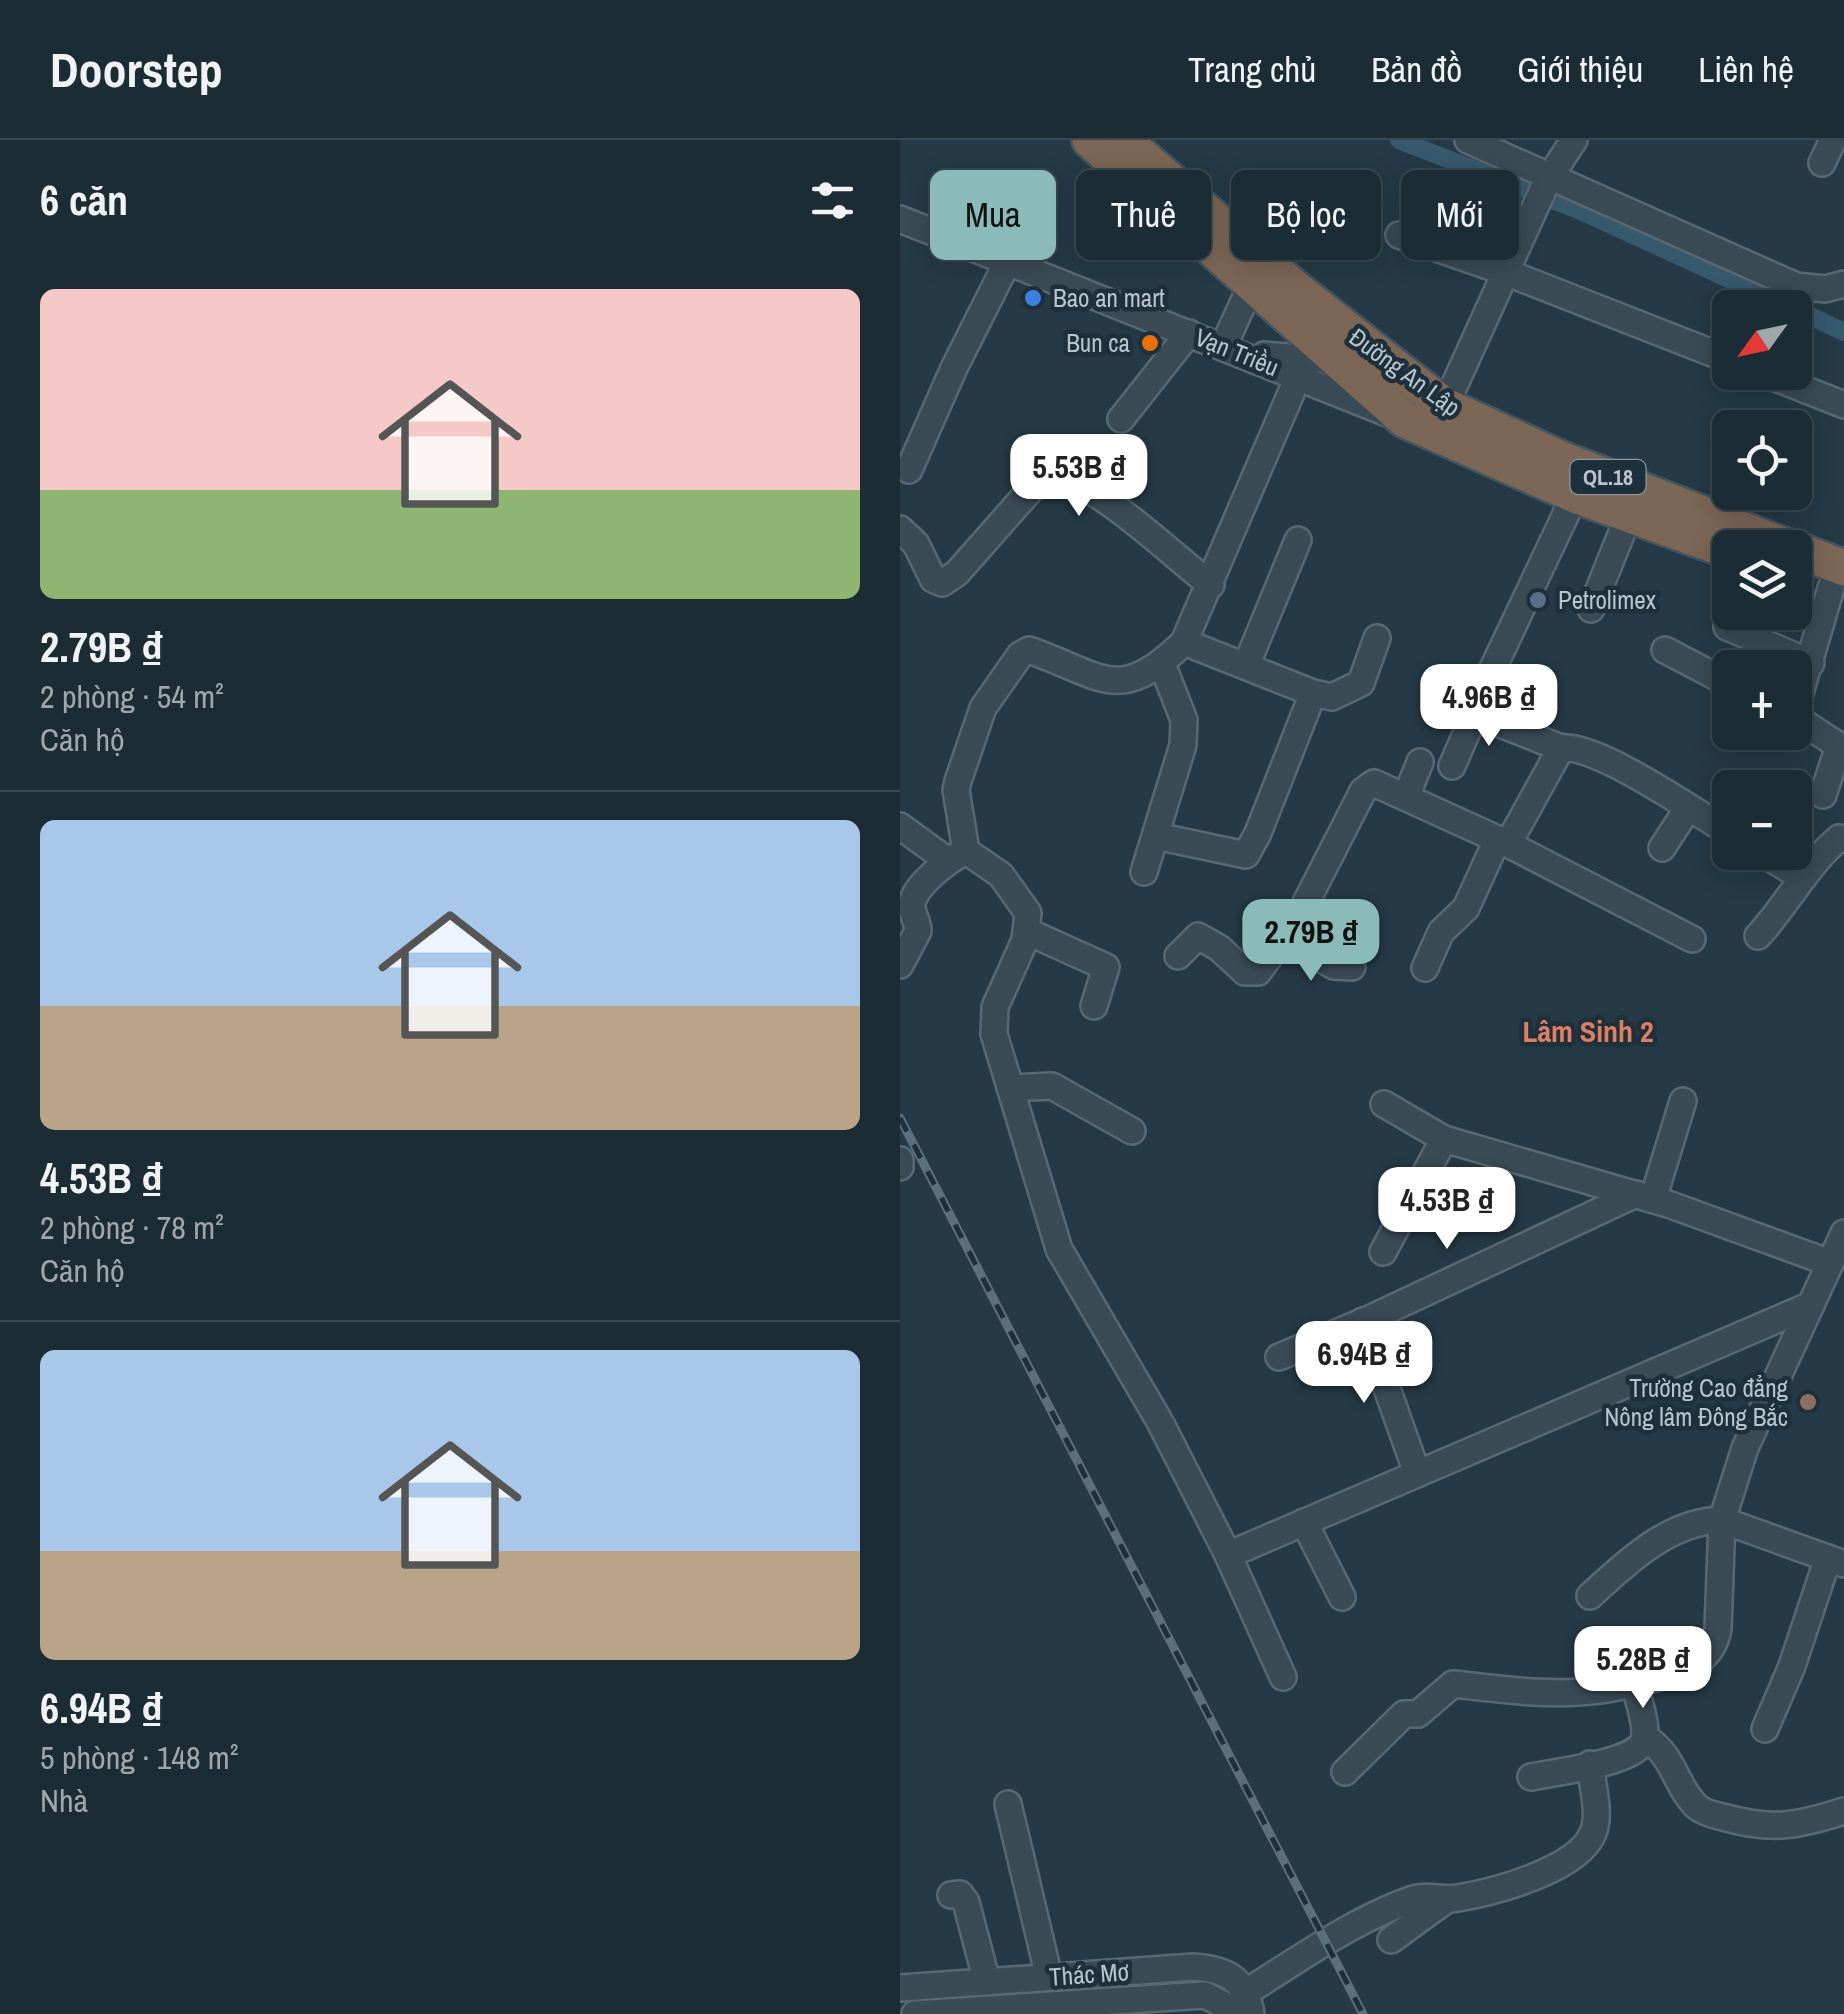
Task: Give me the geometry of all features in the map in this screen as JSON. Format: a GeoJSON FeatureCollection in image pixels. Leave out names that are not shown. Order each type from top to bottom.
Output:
{"type":"FeatureCollection","features":[{"type":"Feature","properties":{"kind":"highway","name":"Đường An Lập"},"geometry":{"type":"LineString","coordinates":[[1090,140],[1406,420],[1575,495],[1712,545]]}},
{"type":"Feature","properties":{"kind":"highway","name":"Đường An Lập"},"geometry":{"type":"LineString","coordinates":[[1123,140],[1301,293],[1438,400],[1562,458],[1747,530]]}},
{"type":"Feature","properties":{"kind":"highway"},"geometry":{"type":"LineString","coordinates":[[1406,420],[1438,400]]}},
{"type":"Feature","properties":{"kind":"highway","name":"Đường An Lập"},"geometry":{"type":"LineString","coordinates":[[1812,562],[1840,583]]}},
{"type":"Feature","properties":{"kind":"highway"},"geometry":{"type":"LineString","coordinates":[[1812,578],[1840,583]]}},
{"type":"Feature","properties":{"kind":"street"},"geometry":{"type":"LineString","coordinates":[[1468,140],[1796,286],[1825,289],[1844,284]]}},
{"type":"Feature","properties":{"kind":"street"},"geometry":{"type":"LineString","coordinates":[[1438,400],[1508,273],[1549,177],[1574,140]]}},
{"type":"Feature","properties":{"kind":"street","name":"Vạn Triều"},"geometry":{"type":"LineString","coordinates":[[902,224],[1008,261],[1406,420]]}},
{"type":"Feature","properties":{"kind":"street"},"geometry":{"type":"LineString","coordinates":[[1399,234],[1712,353]]}},
{"type":"Feature","properties":{"kind":"street"},"geometry":{"type":"LineString","coordinates":[[909,470],[1008,261]]}},
{"type":"Feature","properties":{"kind":"street"},"geometry":{"type":"LineString","coordinates":[[1251,286],[1231,350],[1389,363]]}},
{"type":"Feature","properties":{"kind":"street"},"geometry":{"type":"LineString","coordinates":[[1121,419],[1189,333]]}},
{"type":"Feature","properties":{"kind":"street"},"geometry":{"type":"LineString","coordinates":[[900,964],[918,931],[914,898],[957,856],[956,790],[983,708],[1020,654],[1029,650],[1117,682],[1141,676],[1162,664],[1184,642],[1298,378]]}},
{"type":"Feature","properties":{"kind":"street"},"geometry":{"type":"LineString","coordinates":[[1804,390],[1844,406]]}},
{"type":"Feature","properties":{"kind":"street"},"geometry":{"type":"LineString","coordinates":[[900,529],[916,544],[933,579],[942,583],[1048,470],[1122,510],[1211,585]]}},
{"type":"Feature","properties":{"kind":"street"},"geometry":{"type":"LineString","coordinates":[[1452,766],[1476,704],[1575,495]]}},
{"type":"Feature","properties":{"kind":"street"},"geometry":{"type":"LineString","coordinates":[[1591,609],[1629,515]]}},
{"type":"Feature","properties":{"kind":"street"},"geometry":{"type":"LineString","coordinates":[[1246,666],[1298,540]]}},
{"type":"Feature","properties":{"kind":"street"},"geometry":{"type":"LineString","coordinates":[[1812,660],[1840,583]]}},
{"type":"Feature","properties":{"kind":"street"},"geometry":{"type":"LineString","coordinates":[[1734,630],[1781,650]]}},
{"type":"Feature","properties":{"kind":"street"},"geometry":{"type":"LineString","coordinates":[[1184,642],[1332,697],[1361,683],[1377,638]]}},
{"type":"Feature","properties":{"kind":"street"},"geometry":{"type":"LineString","coordinates":[[1665,650],[1712,675]]}},
{"type":"Feature","properties":{"kind":"street"},"geometry":{"type":"LineString","coordinates":[[1144,872],[1184,745],[1184,720],[1162,664]]}},
{"type":"Feature","properties":{"kind":"street"},"geometry":{"type":"LineString","coordinates":[[1156,836],[1246,855],[1313,693]]}},
{"type":"Feature","properties":{"kind":"street"},"geometry":{"type":"LineString","coordinates":[[1476,711],[1561,748],[1574,746],[1640,778],[1712,823]]}},
{"type":"Feature","properties":{"kind":"street"},"geometry":{"type":"LineString","coordinates":[[1812,726],[1839,746],[1824,795]]}},
{"type":"Feature","properties":{"kind":"street"},"geometry":{"type":"LineString","coordinates":[[1425,968],[1441,932],[1466,908],[1561,748]]}},
{"type":"Feature","properties":{"kind":"street"},"geometry":{"type":"LineString","coordinates":[[1406,797],[1420,762]]}},
{"type":"Feature","properties":{"kind":"street"},"geometry":{"type":"LineString","coordinates":[[1178,956],[1198,936],[1252,974],[1264,966],[1286,937],[1368,785],[1374,782],[1503,842],[1692,939]]}},
{"type":"Feature","properties":{"kind":"street"},"geometry":{"type":"LineString","coordinates":[[1662,848],[1688,808]]}},
{"type":"Feature","properties":{"kind":"street"},"geometry":{"type":"LineString","coordinates":[[900,826],[1001,874],[1028,913],[1024,940],[995,1007],[994,1020],[1010,1088],[1059,1249],[1160,1422],[1228,1555],[1283,1676]]}},
{"type":"Feature","properties":{"kind":"street"},"geometry":{"type":"LineString","coordinates":[[1758,936],[1781,912],[1816,858],[1839,838],[1844,839]]}},
{"type":"Feature","properties":{"kind":"street"},"geometry":{"type":"LineString","coordinates":[[1790,870],[1803,878]]}},
{"type":"Feature","properties":{"kind":"street"},"geometry":{"type":"LineString","coordinates":[[1026,930],[1106,968],[1094,1006]]}},
{"type":"Feature","properties":{"kind":"street"},"geometry":{"type":"LineString","coordinates":[[1286,937],[1334,966],[1352,967]]}},
{"type":"Feature","properties":{"kind":"street"},"geometry":{"type":"LineString","coordinates":[[1010,1088],[1052,1086],[1132,1131]]}},
{"type":"Feature","properties":{"kind":"street"},"geometry":{"type":"LineString","coordinates":[[1278,1357],[1645,1196],[1683,1101]]}},
{"type":"Feature","properties":{"kind":"street"},"geometry":{"type":"LineString","coordinates":[[1384,1104],[1444,1139],[1645,1196],[1830,1262]]}},
{"type":"Feature","properties":{"kind":"street"},"geometry":{"type":"LineString","coordinates":[[1383,1252],[1444,1139]]}},
{"type":"Feature","properties":{"kind":"street"},"geometry":{"type":"LineString","coordinates":[[1344,1772],[1404,1714],[1418,1714],[1453,1684],[1576,1695],[1635,1685],[1695,1664],[1715,1644],[1722,1520],[1746,1448],[1844,1233]]}},
{"type":"Feature","properties":{"kind":"street"},"geometry":{"type":"LineString","coordinates":[[1228,1555],[1811,1305]]}},
{"type":"Feature","properties":{"kind":"street"},"geometry":{"type":"LineString","coordinates":[[1363,1321],[1417,1472]]}},
{"type":"Feature","properties":{"kind":"street"},"geometry":{"type":"LineString","coordinates":[[1590,1596],[1651,1544],[1689,1526],[1722,1520],[1836,1561],[1765,1730]]}},
{"type":"Feature","properties":{"kind":"street"},"geometry":{"type":"LineString","coordinates":[[1304,1522],[1342,1597]]}},
{"type":"Feature","properties":{"kind":"street"},"geometry":{"type":"LineString","coordinates":[[1532,1776],[1632,1754],[1642,1746],[1645,1737],[1635,1685]]}},
{"type":"Feature","properties":{"kind":"street"},"geometry":{"type":"LineString","coordinates":[[1645,1737],[1663,1752],[1696,1806],[1707,1813],[1779,1828],[1844,1811]]}},
{"type":"Feature","properties":{"kind":"street"},"geometry":{"type":"LineString","coordinates":[[915,2014],[1205,1995],[1246,2007],[1328,1941],[1388,1910],[1416,1898],[1446,1900],[1504,1889],[1535,1876],[1582,1847],[1592,1837],[1596,1823],[1590,1764]]}},
{"type":"Feature","properties":{"kind":"street"},"geometry":{"type":"LineString","coordinates":[[1008,1804],[1049,1977]]}},
{"type":"Feature","properties":{"kind":"street"},"geometry":{"type":"LineString","coordinates":[[950,1895],[960,1894],[966,1902],[987,1982]]}},
{"type":"Feature","properties":{"kind":"street"},"geometry":{"type":"LineString","coordinates":[[1391,1940],[1446,1900]]}},
{"type":"Feature","properties":{"kind":"street","name":"Thác Mơ"},"geometry":{"type":"LineString","coordinates":[[900,1988],[1193,1967],[1218,1969],[1232,1976],[1246,2007]]}},
{"type":"Feature","properties":{"kind":"waterway"},"geometry":{"type":"LineString","coordinates":[[1399,140],[1581,211],[1753,290]]}},
{"type":"Feature","properties":{"kind":"waterway"},"geometry":{"type":"LineString","coordinates":[[1812,317],[1844,332]]}},
{"type":"Feature","properties":{"kind":"railway"},"geometry":{"type":"LineString","coordinates":[[900,1118],[1363,2014]]}},
{"type":"Feature","properties":{"kind":"place","name":"Bao an mart"},"geometry":{"type":"Point","coordinates":[1033,298]}},
{"type":"Feature","properties":{"kind":"place","name":"Bun ca"},"geometry":{"type":"Point","coordinates":[1150,343]}},
{"type":"Feature","properties":{"kind":"place","name":"Petrolimex"},"geometry":{"type":"Point","coordinates":[1538,600]}},
{"type":"Feature","properties":{"kind":"place","name":"Trường Cao đẳng Nông lâm Đông Bắc"},"geometry":{"type":"Point","coordinates":[1808,1402]}},
{"type":"Feature","properties":{"kind":"district","name":"Lâm Sinh 2"},"geometry":{"type":"Point","coordinates":[1588,1032]}}]}
